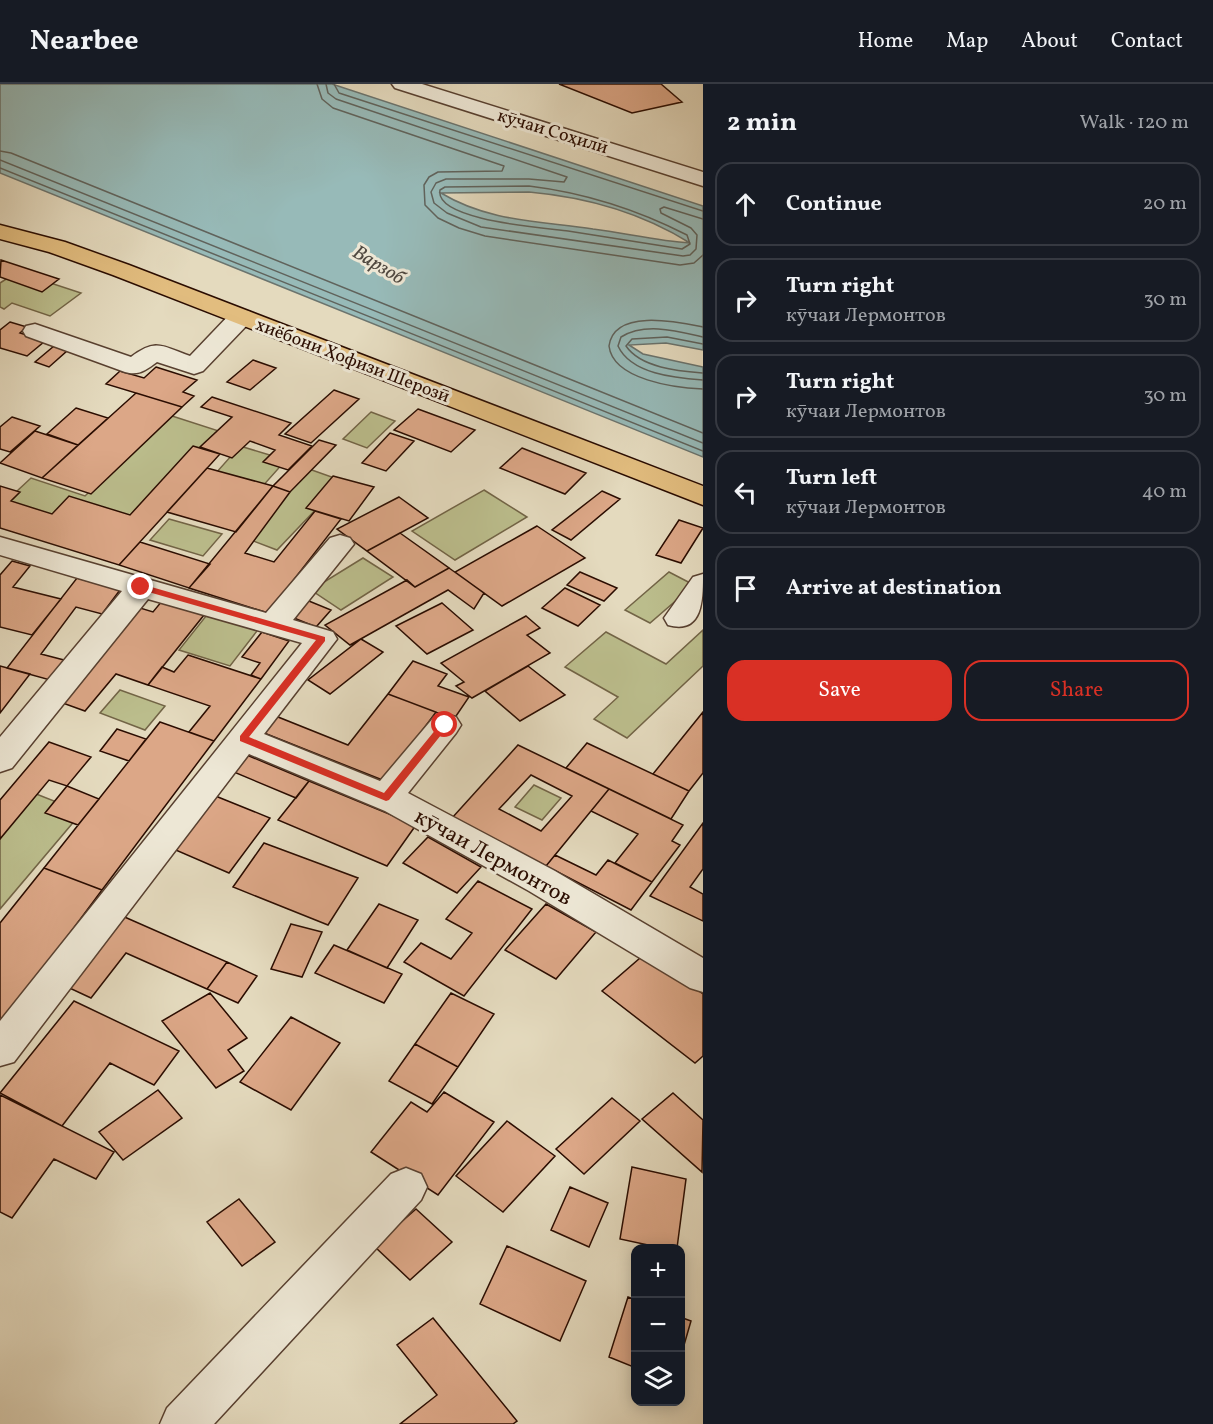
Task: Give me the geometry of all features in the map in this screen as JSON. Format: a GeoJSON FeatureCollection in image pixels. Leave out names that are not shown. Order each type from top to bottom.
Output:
{"type":"FeatureCollection","features":[{"type":"Feature","properties":{"kind":"main road","name":"хиёбони Ҳофизи Шерозӣ"},"geometry":{"type":"LineString","coordinates":[[0,232],[57,247],[110,266],[703,496]]}},
{"type":"Feature","properties":{"kind":"street","name":"кӯчаи Соҳилӣ"},"geometry":{"type":"LineString","coordinates":[[402,84],[703,179]]}},
{"type":"Feature","properties":{"kind":"street","name":"кӯчаи Соҳилӣ"},"geometry":{"type":"LineString","coordinates":[[596,124],[703,159]]}},
{"type":"Feature","properties":{"kind":"street"},"geometry":{"type":"LineString","coordinates":[[36,331],[134,367],[154,351],[194,366],[241,317]]}},
{"type":"Feature","properties":{"kind":"street"},"geometry":{"type":"LineString","coordinates":[[272,625],[340,544]]}},
{"type":"Feature","properties":{"kind":"street"},"geometry":{"type":"LineString","coordinates":[[0,546],[322,639],[0,1050]]}},
{"type":"Feature","properties":{"kind":"street"},"geometry":{"type":"LineString","coordinates":[[679,618],[703,585]]}},
{"type":"Feature","properties":{"kind":"street"},"geometry":{"type":"LineString","coordinates":[[0,760],[141,587]]}},
{"type":"Feature","properties":{"kind":"street"},"geometry":{"type":"LineString","coordinates":[[386,798],[445,725]]}},
{"type":"Feature","properties":{"kind":"street","name":"кӯчаи Лермонтов"},"geometry":{"type":"LineString","coordinates":[[243,738],[386,798],[542,881],[703,977]]}},
{"type":"Feature","properties":{"kind":"street"},"geometry":{"type":"LineString","coordinates":[[183,1424],[406,1187]]}},
{"type":"Feature","properties":{"kind":"green space"},"geometry":{"type":"Polygon","coordinates":[[[17,272],[81,293],[50,316],[12,303],[4,309],[0,307],[0,283],[17,272]]]}},
{"type":"Feature","properties":{"kind":"green space"},"geometry":{"type":"Polygon","coordinates":[[[371,412],[395,421],[367,448],[343,439],[371,412]]]}},
{"type":"Feature","properties":{"kind":"green space"},"geometry":{"type":"Polygon","coordinates":[[[169,415],[225,433],[136,524],[52,522],[2,505],[31,478],[85,496],[169,415]]]}},
{"type":"Feature","properties":{"kind":"green space"},"geometry":{"type":"Polygon","coordinates":[[[240,446],[286,460],[261,488],[215,474],[240,446]]]}},
{"type":"Feature","properties":{"kind":"green space"},"geometry":{"type":"Polygon","coordinates":[[[309,469],[343,481],[277,550],[243,537],[309,469]]]}},
{"type":"Feature","properties":{"kind":"green space"},"geometry":{"type":"Polygon","coordinates":[[[484,490],[527,517],[455,560],[412,531],[484,490]]]}},
{"type":"Feature","properties":{"kind":"green space"},"geometry":{"type":"Polygon","coordinates":[[[169,519],[222,534],[203,556],[150,540],[169,519]]]}},
{"type":"Feature","properties":{"kind":"green space"},"geometry":{"type":"Polygon","coordinates":[[[363,558],[393,577],[341,610],[311,590],[363,558]]]}},
{"type":"Feature","properties":{"kind":"green space"},"geometry":{"type":"Polygon","coordinates":[[[669,572],[694,585],[650,623],[625,610],[669,572]]]}},
{"type":"Feature","properties":{"kind":"green space"},"geometry":{"type":"Polygon","coordinates":[[[210,611],[260,627],[230,666],[179,650],[210,611]]]}},
{"type":"Feature","properties":{"kind":"green space"},"geometry":{"type":"Polygon","coordinates":[[[703,630],[703,666],[627,738],[594,719],[618,697],[565,667],[606,632],[666,664],[703,630]]]}},
{"type":"Feature","properties":{"kind":"green space"},"geometry":{"type":"Polygon","coordinates":[[[120,690],[165,706],[145,730],[100,713],[120,690]]]}},
{"type":"Feature","properties":{"kind":"green space"},"geometry":{"type":"Polygon","coordinates":[[[534,785],[561,798],[542,820],[515,807],[534,785]]]}},
{"type":"Feature","properties":{"kind":"green space"},"geometry":{"type":"Polygon","coordinates":[[[21,788],[82,812],[0,909],[0,811],[21,788]]]}},
{"type":"Feature","properties":{"kind":"water","name":"Варзоб"},"geometry":{"type":"Polygon","coordinates":[[[0,84],[332,84],[703,206],[703,350],[666,343],[629,345],[643,354],[703,367],[703,457],[0,173],[0,84]],[[529,192],[441,193],[478,210],[515,219],[690,243],[672,232],[633,215],[592,202],[529,192]]]}},
{"type":"Feature","properties":{"kind":"building"},"geometry":{"type":"Polygon","coordinates":[[[559,84],[661,84],[682,102],[632,113],[559,84]]]}},
{"type":"Feature","properties":{"kind":"building"},"geometry":{"type":"Polygon","coordinates":[[[1,260],[59,279],[42,292],[0,277],[1,260]]]}},
{"type":"Feature","properties":{"kind":"building"},"geometry":{"type":"Polygon","coordinates":[[[10,322],[27,327],[20,333],[45,341],[27,356],[0,348],[0,330],[10,322]]]}},
{"type":"Feature","properties":{"kind":"building"},"geometry":{"type":"Polygon","coordinates":[[[54,346],[68,350],[49,367],[35,362],[54,346]]]}},
{"type":"Feature","properties":{"kind":"building"},"geometry":{"type":"Polygon","coordinates":[[[253,360],[276,368],[250,390],[227,382],[253,360]]]}},
{"type":"Feature","properties":{"kind":"building"},"geometry":{"type":"Polygon","coordinates":[[[156,367],[197,380],[183,392],[194,396],[182,407],[106,384],[120,371],[144,378],[156,367]]]}},
{"type":"Feature","properties":{"kind":"building"},"geometry":{"type":"Polygon","coordinates":[[[334,390],[359,399],[311,443],[285,434],[334,390]]]}},
{"type":"Feature","properties":{"kind":"building"},"geometry":{"type":"Polygon","coordinates":[[[136,393],[182,407],[91,494],[42,478],[136,393]]]}},
{"type":"Feature","properties":{"kind":"building"},"geometry":{"type":"Polygon","coordinates":[[[212,397],[291,423],[279,435],[312,446],[288,470],[263,462],[275,450],[250,441],[232,458],[200,447],[232,417],[201,407],[212,397]]]}},
{"type":"Feature","properties":{"kind":"building"},"geometry":{"type":"Polygon","coordinates":[[[76,408],[108,418],[78,445],[47,434],[76,408]]]}},
{"type":"Feature","properties":{"kind":"building"},"geometry":{"type":"Polygon","coordinates":[[[418,409],[475,430],[451,452],[394,430],[418,409]]]}},
{"type":"Feature","properties":{"kind":"building"},"geometry":{"type":"Polygon","coordinates":[[[12,417],[40,426],[10,452],[0,449],[0,427],[12,417]]]}},
{"type":"Feature","properties":{"kind":"building"},"geometry":{"type":"Polygon","coordinates":[[[35,431],[78,445],[42,478],[0,463],[35,431]]]}},
{"type":"Feature","properties":{"kind":"building"},"geometry":{"type":"Polygon","coordinates":[[[390,433],[414,441],[386,471],[362,463],[390,433]]]}},
{"type":"Feature","properties":{"kind":"building"},"geometry":{"type":"Polygon","coordinates":[[[319,440],[336,445],[290,492],[273,486],[319,440]]]}},
{"type":"Feature","properties":{"kind":"building"},"geometry":{"type":"Polygon","coordinates":[[[193,446],[220,454],[119,565],[0,528],[0,486],[20,492],[11,501],[52,514],[69,496],[130,515],[193,446]]]}},
{"type":"Feature","properties":{"kind":"building"},"geometry":{"type":"Polygon","coordinates":[[[522,448],[586,473],[565,494],[500,468],[522,448]]]}},
{"type":"Feature","properties":{"kind":"building"},"geometry":{"type":"Polygon","coordinates":[[[207,468],[273,486],[236,532],[167,512],[207,468]]]}},
{"type":"Feature","properties":{"kind":"building"},"geometry":{"type":"Polygon","coordinates":[[[333,476],[374,487],[349,521],[306,508],[333,476]]]}},
{"type":"Feature","properties":{"kind":"building"},"geometry":{"type":"Polygon","coordinates":[[[273,486],[290,492],[245,553],[274,562],[315,511],[341,519],[268,613],[189,588],[273,486]]]}},
{"type":"Feature","properties":{"kind":"building"},"geometry":{"type":"Polygon","coordinates":[[[602,491],[620,499],[571,540],[552,530],[602,491]]]}},
{"type":"Feature","properties":{"kind":"building"},"geometry":{"type":"Polygon","coordinates":[[[399,497],[428,518],[367,551],[337,529],[399,497]]]}},
{"type":"Feature","properties":{"kind":"building"},"geometry":{"type":"Polygon","coordinates":[[[679,520],[703,528],[681,563],[656,555],[679,520]]]}},
{"type":"Feature","properties":{"kind":"building"},"geometry":{"type":"Polygon","coordinates":[[[537,526],[585,558],[502,606],[455,572],[537,526]]]}},
{"type":"Feature","properties":{"kind":"building"},"geometry":{"type":"Polygon","coordinates":[[[400,533],[449,568],[415,587],[367,551],[400,533]]]}},
{"type":"Feature","properties":{"kind":"building"},"geometry":{"type":"Polygon","coordinates":[[[140,542],[210,564],[189,588],[119,565],[140,542]]]}},
{"type":"Feature","properties":{"kind":"building"},"geometry":{"type":"Polygon","coordinates":[[[12,561],[30,566],[13,587],[61,599],[32,635],[0,627],[0,575],[12,561]]]}},
{"type":"Feature","properties":{"kind":"building"},"geometry":{"type":"Polygon","coordinates":[[[449,568],[484,593],[474,609],[448,590],[350,645],[325,625],[407,580],[415,587],[449,568]]]}},
{"type":"Feature","properties":{"kind":"building"},"geometry":{"type":"Polygon","coordinates":[[[580,572],[617,588],[604,601],[567,585],[580,572]]]}},
{"type":"Feature","properties":{"kind":"building"},"geometry":{"type":"Polygon","coordinates":[[[77,578],[120,590],[102,614],[76,607],[41,654],[64,660],[50,680],[7,668],[77,578]]]}},
{"type":"Feature","properties":{"kind":"building"},"geometry":{"type":"Polygon","coordinates":[[[565,588],[600,605],[578,626],[542,608],[565,588]]]}},
{"type":"Feature","properties":{"kind":"building"},"geometry":{"type":"Polygon","coordinates":[[[304,599],[331,610],[316,627],[289,616],[304,599]]]}},
{"type":"Feature","properties":{"kind":"building"},"geometry":{"type":"Polygon","coordinates":[[[162,601],[204,615],[148,685],[116,674],[85,711],[57,701],[137,607],[153,612],[162,601]]]}},
{"type":"Feature","properties":{"kind":"building"},"geometry":{"type":"Polygon","coordinates":[[[442,603],[473,630],[427,654],[396,626],[442,603]]]}},
{"type":"Feature","properties":{"kind":"building"},"geometry":{"type":"Polygon","coordinates":[[[526,616],[540,628],[527,635],[550,653],[472,698],[456,686],[464,682],[441,663],[526,616]]]}},
{"type":"Feature","properties":{"kind":"building"},"geometry":{"type":"Polygon","coordinates":[[[262,632],[289,641],[261,679],[251,675],[260,663],[242,657],[262,632]]]}},
{"type":"Feature","properties":{"kind":"building"},"geometry":{"type":"Polygon","coordinates":[[[361,639],[383,652],[330,694],[308,680],[361,639]]]}},
{"type":"Feature","properties":{"kind":"building"},"geometry":{"type":"Polygon","coordinates":[[[188,655],[261,679],[214,741],[189,732],[210,706],[148,685],[162,667],[174,672],[188,655]]]}},
{"type":"Feature","properties":{"kind":"building"},"geometry":{"type":"Polygon","coordinates":[[[413,661],[447,674],[438,686],[469,697],[454,719],[388,694],[413,661]]]}},
{"type":"Feature","properties":{"kind":"building"},"geometry":{"type":"Polygon","coordinates":[[[0,666],[30,674],[0,713],[0,666]]]}},
{"type":"Feature","properties":{"kind":"building"},"geometry":{"type":"Polygon","coordinates":[[[528,666],[565,695],[520,721],[485,691],[528,666]]]}},
{"type":"Feature","properties":{"kind":"building"},"geometry":{"type":"Polygon","coordinates":[[[388,694],[436,712],[385,781],[259,731],[273,715],[348,745],[388,694]]]}},
{"type":"Feature","properties":{"kind":"building"},"geometry":{"type":"Polygon","coordinates":[[[703,712],[703,773],[689,791],[653,774],[703,712]]]}},
{"type":"Feature","properties":{"kind":"building"},"geometry":{"type":"Polygon","coordinates":[[[160,722],[214,741],[102,890],[44,868],[160,722]]]}},
{"type":"Feature","properties":{"kind":"building"},"geometry":{"type":"Polygon","coordinates":[[[117,729],[146,739],[129,761],[100,751],[117,729]]]}},
{"type":"Feature","properties":{"kind":"building"},"geometry":{"type":"Polygon","coordinates":[[[49,742],[91,757],[67,786],[49,780],[0,839],[0,800],[49,742]]]}},
{"type":"Feature","properties":{"kind":"building"},"geometry":{"type":"Polygon","coordinates":[[[587,743],[689,791],[671,819],[566,768],[587,743]]]}},
{"type":"Feature","properties":{"kind":"building"},"geometry":{"type":"Polygon","coordinates":[[[518,745],[609,789],[546,866],[452,818],[518,745]],[[531,775],[499,809],[541,831],[572,796],[531,775]]]}},
{"type":"Feature","properties":{"kind":"building"},"geometry":{"type":"Polygon","coordinates":[[[242,753],[309,781],[296,798],[229,770],[242,753]]]}},
{"type":"Feature","properties":{"kind":"building"},"geometry":{"type":"Polygon","coordinates":[[[309,781],[416,825],[387,866],[278,820],[309,781]]]}},
{"type":"Feature","properties":{"kind":"building"},"geometry":{"type":"Polygon","coordinates":[[[67,786],[99,799],[78,825],[45,813],[67,786]]]}},
{"type":"Feature","properties":{"kind":"building"},"geometry":{"type":"Polygon","coordinates":[[[609,789],[683,825],[672,841],[680,845],[652,882],[615,863],[638,834],[591,811],[609,789]]]}},
{"type":"Feature","properties":{"kind":"building"},"geometry":{"type":"Polygon","coordinates":[[[213,795],[270,818],[229,873],[171,848],[213,795]]]}},
{"type":"Feature","properties":{"kind":"building"},"geometry":{"type":"Polygon","coordinates":[[[703,823],[703,869],[690,887],[703,894],[703,921],[650,896],[703,823]]]}},
{"type":"Feature","properties":{"kind":"building"},"geometry":{"type":"Polygon","coordinates":[[[428,837],[481,867],[457,893],[403,863],[428,837]]]}},
{"type":"Feature","properties":{"kind":"building"},"geometry":{"type":"Polygon","coordinates":[[[264,843],[358,878],[328,925],[233,887],[264,843]]]}},
{"type":"Feature","properties":{"kind":"building"},"geometry":{"type":"Polygon","coordinates":[[[555,855],[596,875],[608,860],[652,882],[631,910],[546,866],[555,855]]]}},
{"type":"Feature","properties":{"kind":"building"},"geometry":{"type":"Polygon","coordinates":[[[44,868],[102,890],[0,1027],[0,923],[44,868]]]}},
{"type":"Feature","properties":{"kind":"building"},"geometry":{"type":"Polygon","coordinates":[[[478,881],[532,909],[464,996],[404,962],[421,943],[451,959],[472,933],[446,919],[478,881]]]}},
{"type":"Feature","properties":{"kind":"building"},"geometry":{"type":"Polygon","coordinates":[[[379,904],[418,920],[387,968],[347,950],[379,904]]]}},
{"type":"Feature","properties":{"kind":"building"},"geometry":{"type":"Polygon","coordinates":[[[546,904],[596,932],[556,979],[505,950],[546,904]]]}},
{"type":"Feature","properties":{"kind":"building"},"geometry":{"type":"Polygon","coordinates":[[[120,915],[227,962],[207,989],[126,953],[91,998],[63,985],[120,915]]]}},
{"type":"Feature","properties":{"kind":"building"},"geometry":{"type":"Polygon","coordinates":[[[291,924],[322,932],[302,977],[271,969],[291,924]]]}},
{"type":"Feature","properties":{"kind":"building"},"geometry":{"type":"Polygon","coordinates":[[[334,945],[402,974],[384,1003],[315,973],[334,945]]]}},
{"type":"Feature","properties":{"kind":"building"},"geometry":{"type":"Polygon","coordinates":[[[647,952],[703,994],[703,1056],[695,1063],[602,991],[647,952]]]}},
{"type":"Feature","properties":{"kind":"building"},"geometry":{"type":"Polygon","coordinates":[[[227,962],[257,976],[238,1003],[207,989],[227,962]]]}},
{"type":"Feature","properties":{"kind":"building"},"geometry":{"type":"Polygon","coordinates":[[[210,993],[247,1038],[228,1050],[244,1071],[216,1088],[162,1021],[210,993]]]}},
{"type":"Feature","properties":{"kind":"building"},"geometry":{"type":"Polygon","coordinates":[[[451,993],[494,1014],[458,1067],[415,1044],[451,993]]]}},
{"type":"Feature","properties":{"kind":"building"},"geometry":{"type":"Polygon","coordinates":[[[74,1001],[179,1051],[154,1085],[110,1063],[62,1126],[0,1093],[74,1001]]]}},
{"type":"Feature","properties":{"kind":"building"},"geometry":{"type":"Polygon","coordinates":[[[291,1017],[340,1043],[291,1110],[240,1082],[291,1017]]]}},
{"type":"Feature","properties":{"kind":"building"},"geometry":{"type":"Polygon","coordinates":[[[415,1044],[458,1067],[432,1104],[389,1081],[415,1044]]]}},
{"type":"Feature","properties":{"kind":"building"},"geometry":{"type":"Polygon","coordinates":[[[158,1090],[182,1118],[123,1160],[99,1132],[158,1090]]]}},
{"type":"Feature","properties":{"kind":"building"},"geometry":{"type":"Polygon","coordinates":[[[444,1092],[494,1122],[438,1195],[371,1152],[411,1102],[427,1112],[444,1092]]]}},
{"type":"Feature","properties":{"kind":"building"},"geometry":{"type":"Polygon","coordinates":[[[673,1093],[703,1120],[702,1172],[642,1119],[673,1093]]]}},
{"type":"Feature","properties":{"kind":"building"},"geometry":{"type":"Polygon","coordinates":[[[0,1095],[114,1152],[96,1179],[54,1159],[12,1218],[0,1212],[0,1095]]]}},
{"type":"Feature","properties":{"kind":"building"},"geometry":{"type":"Polygon","coordinates":[[[612,1098],[640,1121],[584,1174],[556,1149],[612,1098]]]}},
{"type":"Feature","properties":{"kind":"building"},"geometry":{"type":"Polygon","coordinates":[[[507,1121],[555,1156],[503,1212],[456,1176],[507,1121]]]}},
{"type":"Feature","properties":{"kind":"building"},"geometry":{"type":"Polygon","coordinates":[[[632,1167],[686,1179],[678,1244],[643,1244],[620,1239],[632,1167]]]}},
{"type":"Feature","properties":{"kind":"building"},"geometry":{"type":"Polygon","coordinates":[[[570,1187],[608,1203],[589,1247],[551,1230],[570,1187]]]}},
{"type":"Feature","properties":{"kind":"building"},"geometry":{"type":"Polygon","coordinates":[[[239,1199],[275,1242],[242,1266],[207,1222],[239,1199]]]}},
{"type":"Feature","properties":{"kind":"building"},"geometry":{"type":"Polygon","coordinates":[[[416,1209],[452,1242],[410,1280],[374,1246],[416,1209]]]}},
{"type":"Feature","properties":{"kind":"building"},"geometry":{"type":"Polygon","coordinates":[[[507,1246],[586,1281],[560,1341],[480,1304],[507,1246]]]}},
{"type":"Feature","properties":{"kind":"building"},"geometry":{"type":"Polygon","coordinates":[[[628,1297],[631,1298],[631,1366],[609,1357],[628,1297]]]}},
{"type":"Feature","properties":{"kind":"building"},"geometry":{"type":"Polygon","coordinates":[[[433,1318],[517,1421],[513,1424],[400,1424],[437,1395],[397,1345],[433,1318]]]}},
{"type":"Feature","properties":{"kind":"building"},"geometry":{"type":"Polygon","coordinates":[[[685,1319],[691,1321],[685,1342],[685,1319]]]}},
{"type":"Feature","properties":{"kind":"route"},"geometry":{"type":"LineString","coordinates":[[141,587],[322,639],[243,738],[386,798],[445,725]]}}]}
